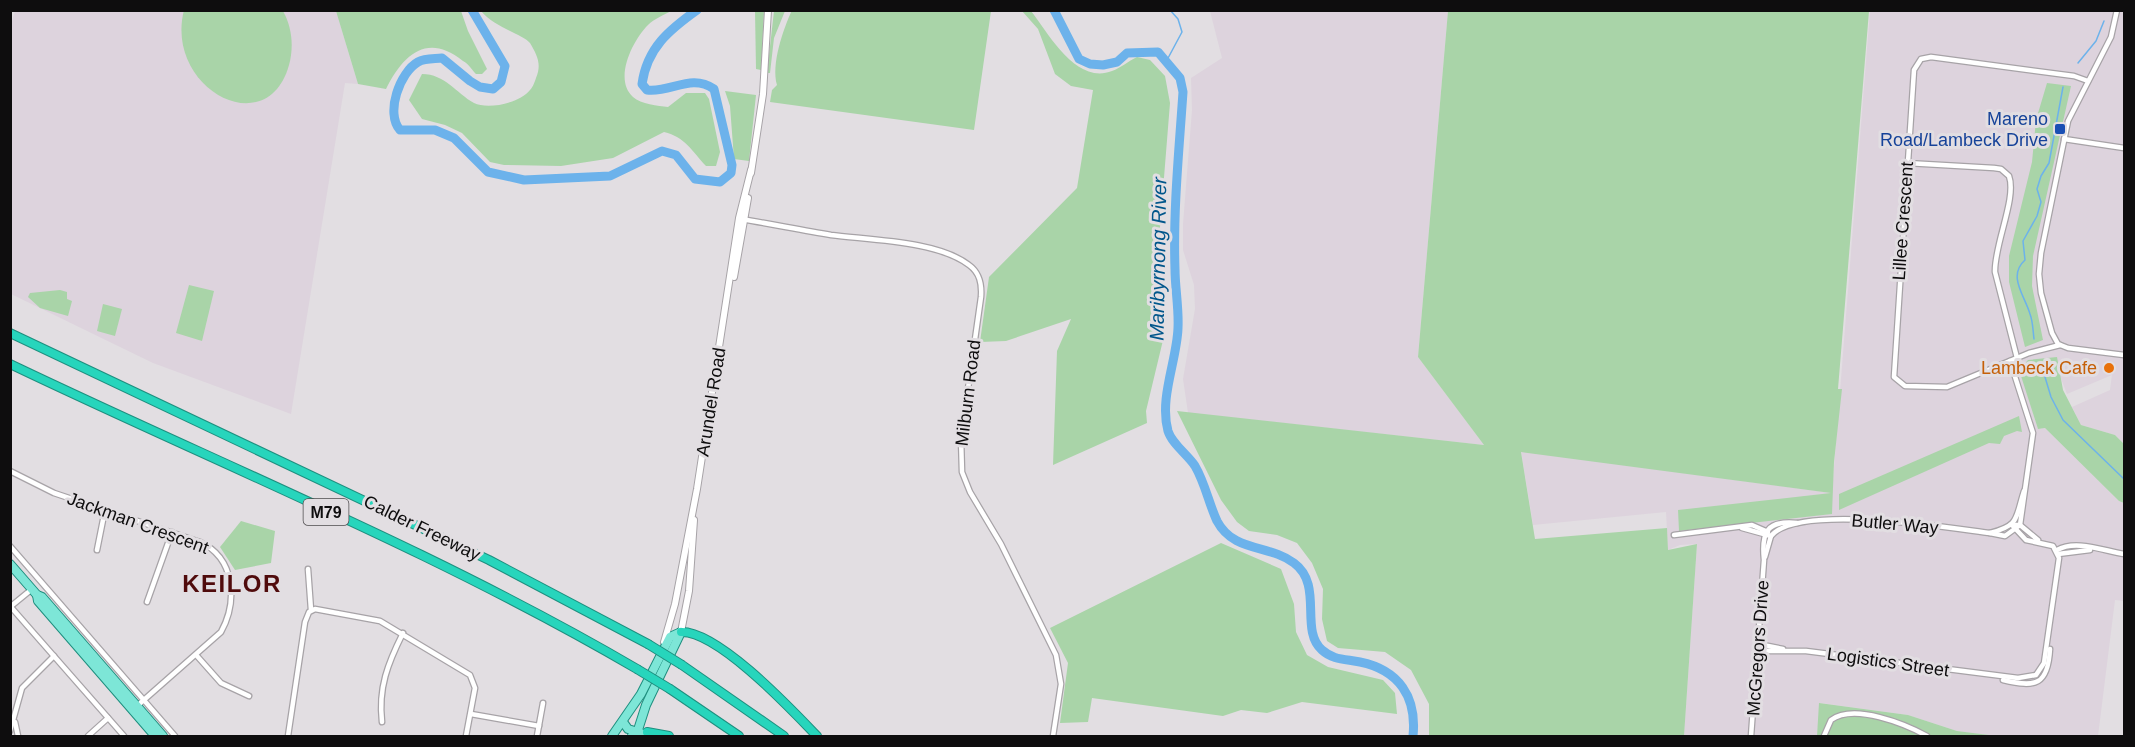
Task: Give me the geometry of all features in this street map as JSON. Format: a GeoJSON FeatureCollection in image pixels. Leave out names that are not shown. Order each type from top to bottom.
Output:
{"type":"FeatureCollection","features":[{"type":"Feature","properties":{"kind":"highway","name":"Calder Freeway"},"geometry":{"type":"LineString","coordinates":[[10,333],[489,560],[682,665],[784,736]]}},
{"type":"Feature","properties":{"kind":"highway","name":"Calder Freeway"},"geometry":{"type":"LineString","coordinates":[[10,364],[431,561],[537,614],[637,669],[739,736]]}},
{"type":"Feature","properties":{"kind":"highway"},"geometry":{"type":"LineString","coordinates":[[681,632],[696,635],[742,665],[817,736]]}},
{"type":"Feature","properties":{"kind":"highway"},"geometry":{"type":"LineString","coordinates":[[647,732],[669,736]]}},
{"type":"Feature","properties":{"kind":"main road"},"geometry":{"type":"LineString","coordinates":[[10,564],[34,592],[38,601],[163,736]]}},
{"type":"Feature","properties":{"kind":"main road"},"geometry":{"type":"LineString","coordinates":[[612,736],[641,694],[670,637],[681,632]]}},
{"type":"Feature","properties":{"kind":"main road"},"geometry":{"type":"LineString","coordinates":[[635,735],[646,705],[681,632]]}},
{"type":"Feature","properties":{"kind":"main road"},"geometry":{"type":"LineString","coordinates":[[135,708],[155,736]]}},
{"type":"Feature","properties":{"kind":"main road"},"geometry":{"type":"LineString","coordinates":[[623,722],[635,735]]}},
{"type":"Feature","properties":{"kind":"main road"},"geometry":{"type":"LineString","coordinates":[[635,735],[647,732]]}},
{"type":"Feature","properties":{"kind":"street","name":"Arundel Road"},"geometry":{"type":"LineString","coordinates":[[641,694],[666,637],[675,604],[697,489],[752,170],[763,94],[768,10]]}},
{"type":"Feature","properties":{"kind":"street"},"geometry":{"type":"LineString","coordinates":[[2117,10],[2111,37],[2071,114],[2064,139],[2039,274],[2050,328],[2053,338],[2060,345],[2124,356]]}},
{"type":"Feature","properties":{"kind":"street","name":"Lillee Crescent"},"geometry":{"type":"LineString","coordinates":[[2060,345],[2017,358],[1947,387],[1905,386],[1894,377],[1914,70],[1918,62],[1925,57],[2074,76],[2088,81]]}},
{"type":"Feature","properties":{"kind":"street"},"geometry":{"type":"LineString","coordinates":[[2064,139],[2124,148]]}},
{"type":"Feature","properties":{"kind":"street"},"geometry":{"type":"LineString","coordinates":[[1907,163],[1994,168],[2001,169],[2009,176],[2011,189],[1995,258],[1995,272],[2017,358]]}},
{"type":"Feature","properties":{"kind":"street","name":"Milburn Road"},"geometry":{"type":"LineString","coordinates":[[742,219],[924,248],[955,256],[977,273],[981,290],[961,440],[963,472],[970,492],[1001,544],[1056,655],[1061,684],[1053,736]]}},
{"type":"Feature","properties":{"kind":"street"},"geometry":{"type":"LineString","coordinates":[[2010,361],[2033,433],[2020,525],[2016,530]]}},
{"type":"Feature","properties":{"kind":"street","name":"Jackman Crescent"},"geometry":{"type":"LineString","coordinates":[[10,471],[47,490],[172,532],[213,549],[223,559],[230,575],[231,594],[225,624],[221,632],[197,656],[135,708]]}},
{"type":"Feature","properties":{"kind":"street","name":"Arundel Road"},"geometry":{"type":"LineString","coordinates":[[681,632],[689,591],[697,489]]}},
{"type":"Feature","properties":{"kind":"street"},"geometry":{"type":"LineString","coordinates":[[2012,525],[2024,490]]}},
{"type":"Feature","properties":{"kind":"street"},"geometry":{"type":"LineString","coordinates":[[97,550],[105,510]]}},
{"type":"Feature","properties":{"kind":"street","name":"Butler Way"},"geometry":{"type":"LineString","coordinates":[[1674,536],[1752,525],[1767,530],[1782,523],[1800,524],[1872,518],[1990,533],[2001,537],[2016,530]]}},
{"type":"Feature","properties":{"kind":"street","name":"Butler Way"},"geometry":{"type":"LineString","coordinates":[[1742,528],[1764,536],[1771,536],[1778,530],[1800,524]]}},
{"type":"Feature","properties":{"kind":"street"},"geometry":{"type":"LineString","coordinates":[[2012,525],[2020,525],[2040,542]]}},
{"type":"Feature","properties":{"kind":"street"},"geometry":{"type":"LineString","coordinates":[[2012,525],[2026,540],[2049,544],[2058,552],[2075,546],[2124,554]]}},
{"type":"Feature","properties":{"kind":"street","name":"Butler Way"},"geometry":{"type":"LineString","coordinates":[[1990,533],[2012,525]]}},
{"type":"Feature","properties":{"kind":"street"},"geometry":{"type":"LineString","coordinates":[[1767,530],[1771,536]]}},
{"type":"Feature","properties":{"kind":"street","name":"McGregors Drive"},"geometry":{"type":"LineString","coordinates":[[1751,736],[1764,536],[1767,530]]}},
{"type":"Feature","properties":{"kind":"street"},"geometry":{"type":"LineString","coordinates":[[147,602],[172,532]]}},
{"type":"Feature","properties":{"kind":"street","name":"McGregors Drive"},"geometry":{"type":"LineString","coordinates":[[1764,560],[1771,536]]}},
{"type":"Feature","properties":{"kind":"street"},"geometry":{"type":"LineString","coordinates":[[10,546],[175,736]]}},
{"type":"Feature","properties":{"kind":"street","name":"Logistics Street"},"geometry":{"type":"LineString","coordinates":[[1758,644],[1991,676],[2023,678],[2036,675],[2044,663],[2050,634],[2060,565],[2058,552]]}},
{"type":"Feature","properties":{"kind":"street"},"geometry":{"type":"LineString","coordinates":[[288,736],[307,615],[311,610],[308,569]]}},
{"type":"Feature","properties":{"kind":"street"},"geometry":{"type":"LineString","coordinates":[[34,592],[11,606],[124,736]]}},
{"type":"Feature","properties":{"kind":"street"},"geometry":{"type":"LineString","coordinates":[[311,610],[368,618],[403,633],[470,675],[475,688],[466,736]]}},
{"type":"Feature","properties":{"kind":"street"},"geometry":{"type":"LineString","coordinates":[[382,722],[380,709],[385,670],[403,633]]}},
{"type":"Feature","properties":{"kind":"street","name":"Logistics Street"},"geometry":{"type":"LineString","coordinates":[[1757,651],[1785,649]]}},
{"type":"Feature","properties":{"kind":"street"},"geometry":{"type":"LineString","coordinates":[[10,731],[15,722],[22,688],[54,656]]}},
{"type":"Feature","properties":{"kind":"street"},"geometry":{"type":"LineString","coordinates":[[197,656],[221,683],[249,696]]}},
{"type":"Feature","properties":{"kind":"street"},"geometry":{"type":"LineString","coordinates":[[537,736],[543,703]]}},
{"type":"Feature","properties":{"kind":"street"},"geometry":{"type":"LineString","coordinates":[[471,714],[539,726]]}},
{"type":"Feature","properties":{"kind":"street"},"geometry":{"type":"LineString","coordinates":[[1824,736],[1832,720],[1850,714],[1898,721],[1927,736]]}},
{"type":"Feature","properties":{"kind":"street"},"geometry":{"type":"LineString","coordinates":[[87,736],[108,718]]}},
{"type":"Feature","properties":{"kind":"street"},"geometry":{"type":"LineString","coordinates":[[15,722],[18,736]]}},
{"type":"Feature","properties":{"kind":"shaded area"},"geometry":{"type":"Polygon","coordinates":[[[15,11],[336,11],[358,84],[345,83],[291,414],[153,363],[11,294],[10,28],[15,11]]]}},
{"type":"Feature","properties":{"kind":"shaded area"},"geometry":{"type":"Polygon","coordinates":[[[1210,11],[1448,11],[1418,357],[1484,445],[1188,413],[1183,379],[1195,309],[1194,285],[1183,250],[1183,224],[1192,110],[1191,78],[1222,58],[1210,11]]]}},
{"type":"Feature","properties":{"kind":"shaded area"},"geometry":{"type":"Polygon","coordinates":[[[1870,11],[2124,11],[2124,444],[2115,435],[2081,425],[2072,407],[2110,390],[2112,375],[2067,394],[2058,371],[2020,371],[2038,429],[2045,428],[2119,501],[2124,503],[2124,601],[2115,600],[2098,736],[1997,736],[1957,731],[1908,715],[1820,703],[1817,736],[1684,736],[1697,544],[1680,545],[1668,550],[1666,512],[1533,525],[1521,451],[1832,493],[1870,11]]]}},
{"type":"Feature","properties":{"kind":"green space"},"geometry":{"type":"Polygon","coordinates":[[[184,10],[283,11],[290,30],[291,51],[289,65],[277,89],[260,101],[241,103],[221,96],[203,83],[189,63],[182,38],[184,10]]]}},
{"type":"Feature","properties":{"kind":"green space"},"geometry":{"type":"Polygon","coordinates":[[[792,10],[991,11],[974,130],[770,102],[772,90],[777,85],[776,67],[779,47],[792,10]]]}},
{"type":"Feature","properties":{"kind":"green space"},"geometry":{"type":"Polygon","coordinates":[[[336,11],[461,11],[487,69],[482,74],[476,74],[467,64],[450,52],[438,48],[427,48],[417,51],[400,66],[386,89],[358,84],[336,11]]]}},
{"type":"Feature","properties":{"kind":"green space"},"geometry":{"type":"Polygon","coordinates":[[[481,11],[671,11],[650,23],[631,50],[625,70],[627,89],[633,97],[640,101],[668,107],[686,93],[705,93],[709,99],[720,152],[716,166],[706,166],[683,141],[664,132],[613,158],[561,166],[504,165],[490,162],[462,133],[445,125],[422,119],[409,100],[422,74],[437,77],[474,103],[487,106],[512,102],[525,95],[533,86],[539,64],[530,43],[494,22],[481,11]]]}},
{"type":"Feature","properties":{"kind":"green space"},"geometry":{"type":"Polygon","coordinates":[[[755,11],[764,11],[761,70],[756,69],[755,11]]]}},
{"type":"Feature","properties":{"kind":"green space"},"geometry":{"type":"Polygon","coordinates":[[[774,11],[785,11],[774,38],[770,73],[767,73],[774,11]]]}},
{"type":"Feature","properties":{"kind":"green space"},"geometry":{"type":"Polygon","coordinates":[[[1022,11],[1031,11],[1065,55],[1087,71],[1099,73],[1112,71],[1137,57],[1150,60],[1165,76],[1170,103],[1158,252],[1164,336],[1146,411],[1147,423],[1053,465],[1057,351],[1071,319],[1006,341],[980,342],[989,277],[1077,188],[1093,90],[1071,86],[1055,74],[1038,29],[1022,11]]]}},
{"type":"Feature","properties":{"kind":"green space"},"geometry":{"type":"Polygon","coordinates":[[[1448,11],[1869,11],[1838,389],[1842,389],[1834,462],[1832,514],[1679,531],[1678,510],[1831,493],[1521,452],[1535,539],[1667,528],[1668,550],[1697,544],[1684,736],[1429,736],[1429,704],[1411,670],[1385,652],[1338,648],[1327,641],[1322,619],[1323,589],[1312,563],[1297,543],[1277,535],[1249,531],[1237,522],[1221,500],[1177,411],[1484,445],[1418,357],[1448,11]]]}},
{"type":"Feature","properties":{"kind":"green space"},"geometry":{"type":"Polygon","coordinates":[[[2047,83],[2071,86],[2033,256],[2032,286],[2043,340],[2025,347],[2009,282],[2009,256],[2032,162],[2036,120],[2047,83]]]}},
{"type":"Feature","properties":{"kind":"green space"},"geometry":{"type":"Polygon","coordinates":[[[725,91],[756,95],[749,161],[734,159],[730,106],[725,91]]]}},
{"type":"Feature","properties":{"kind":"green space"},"geometry":{"type":"Polygon","coordinates":[[[189,285],[214,291],[202,341],[176,333],[189,285]]]}},
{"type":"Feature","properties":{"kind":"green space"},"geometry":{"type":"Polygon","coordinates":[[[60,290],[67,292],[67,299],[72,301],[68,316],[40,308],[28,297],[30,293],[60,290]]]}},
{"type":"Feature","properties":{"kind":"green space"},"geometry":{"type":"Polygon","coordinates":[[[103,304],[122,309],[115,336],[97,331],[103,304]]]}},
{"type":"Feature","properties":{"kind":"green space"},"geometry":{"type":"Polygon","coordinates":[[[2057,357],[2063,390],[2081,425],[2115,435],[2124,444],[2124,503],[2119,501],[2045,428],[2038,429],[2021,376],[2021,368],[2028,360],[2057,357]]]}},
{"type":"Feature","properties":{"kind":"green space"},"geometry":{"type":"Polygon","coordinates":[[[2019,416],[2022,432],[2017,431],[2004,436],[2000,444],[1989,443],[1839,510],[1839,494],[2019,416]]]}},
{"type":"Feature","properties":{"kind":"green space"},"geometry":{"type":"Polygon","coordinates":[[[241,521],[275,531],[271,563],[235,570],[220,547],[241,521]]]}},
{"type":"Feature","properties":{"kind":"green space"},"geometry":{"type":"Polygon","coordinates":[[[1221,543],[1281,569],[1294,604],[1296,632],[1307,655],[1328,667],[1383,680],[1395,693],[1397,714],[1302,702],[1267,713],[1241,710],[1223,716],[1092,698],[1088,722],[1060,723],[1068,663],[1050,628],[1221,543]]]}},
{"type":"Feature","properties":{"kind":"green space"},"geometry":{"type":"Polygon","coordinates":[[[1819,703],[1908,715],[1957,731],[1997,736],[1817,736],[1819,703]]]}},
{"type":"Feature","properties":{"kind":"waterway","name":"Maribyrnong River"},"geometry":{"type":"LineString","coordinates":[[472,10],[505,66],[501,82],[493,89],[480,87],[442,58],[418,62],[405,74],[394,104],[396,123],[400,130],[435,130],[454,138],[488,172],[524,180],[610,176],[662,151],[676,155],[695,179],[720,182],[731,173],[732,165],[714,89],[706,85],[689,83],[664,89],[647,90],[642,84],[654,50],[677,25],[697,10]]}},
{"type":"Feature","properties":{"kind":"waterway","name":"Maribyrnong River"},"geometry":{"type":"LineString","coordinates":[[1054,10],[1079,59],[1090,64],[1103,65],[1117,62],[1127,53],[1158,52],[1180,78],[1183,92],[1175,225],[1178,328],[1166,405],[1170,436],[1195,466],[1217,521],[1224,531],[1242,543],[1284,557],[1303,572],[1310,595],[1312,631],[1315,641],[1322,650],[1335,657],[1360,662],[1385,671],[1403,687],[1412,709],[1413,736]]}},
{"type":"Feature","properties":{"kind":"waterway"},"geometry":{"type":"LineString","coordinates":[[1167,60],[1182,32],[1178,19],[1170,10]]}},
{"type":"Feature","properties":{"kind":"waterway"},"geometry":{"type":"LineString","coordinates":[[2078,63],[2096,41],[2104,21]]}},
{"type":"Feature","properties":{"kind":"waterway"},"geometry":{"type":"LineString","coordinates":[[2034,339],[2031,317],[2019,286],[2017,273],[2025,260],[2023,241],[2037,216],[2041,202],[2037,189],[2041,176],[2049,163],[2063,87]]}},
{"type":"Feature","properties":{"kind":"waterway"},"geometry":{"type":"LineString","coordinates":[[2042,367],[2051,397],[2063,420],[2124,479]]}},
{"type":"Feature","properties":{"kind":"place","name":"Mareno Road/Lambeck Drive"},"geometry":{"type":"Point","coordinates":[2060,129]}},
{"type":"Feature","properties":{"kind":"place","name":"Lambeck Cafe"},"geometry":{"type":"Point","coordinates":[2109,368]}},
{"type":"Feature","properties":{"kind":"district","name":"KEILOR"},"geometry":{"type":"Point","coordinates":[232,583]}}]}
